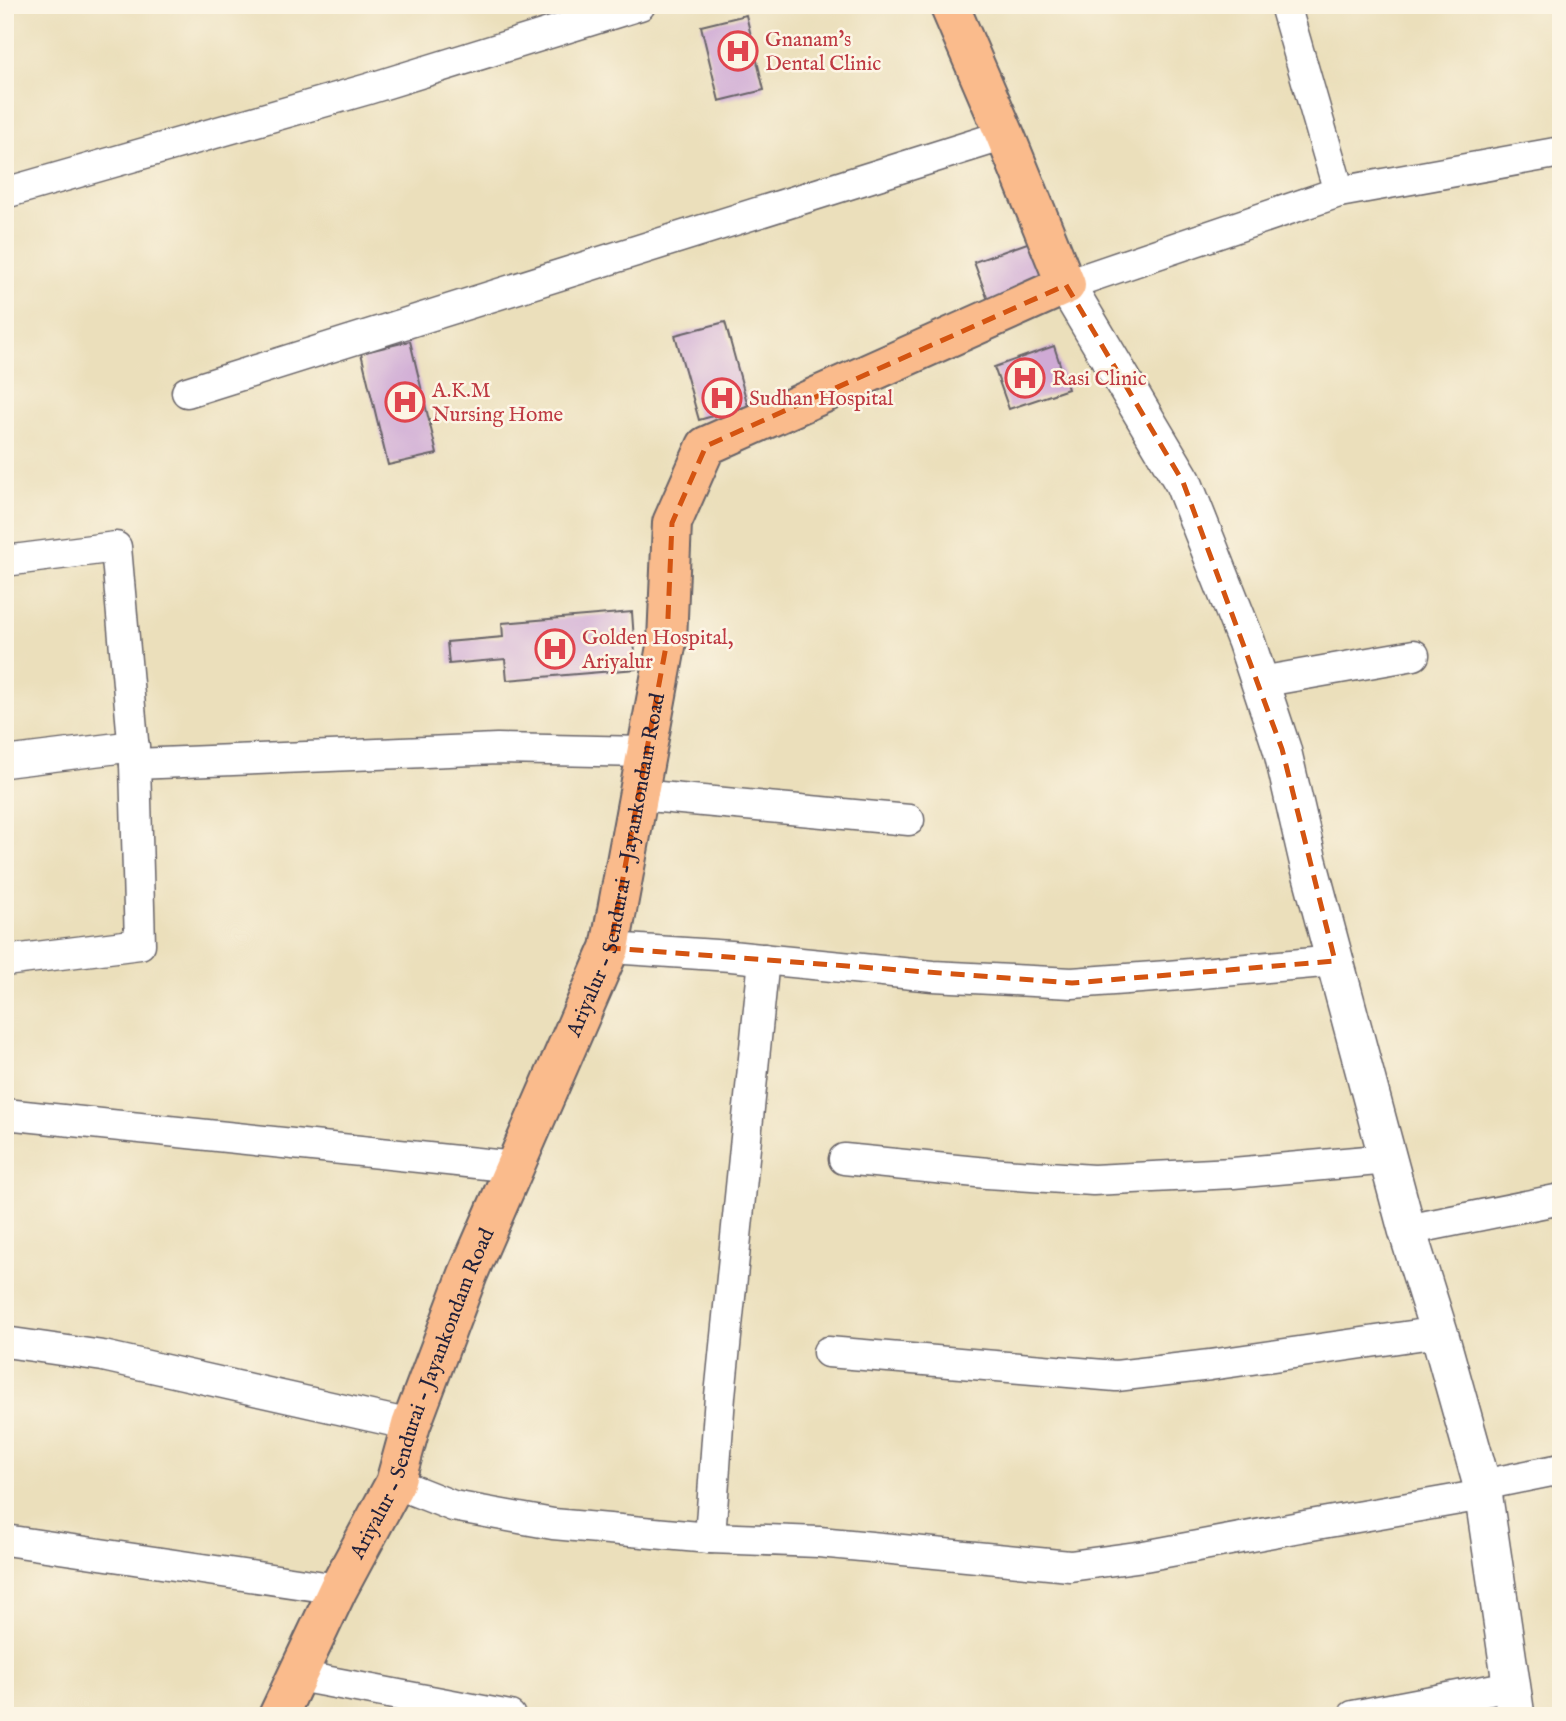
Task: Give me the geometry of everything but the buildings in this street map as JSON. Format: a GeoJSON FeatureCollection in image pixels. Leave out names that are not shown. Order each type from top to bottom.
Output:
{"type":"FeatureCollection","features":[{"type":"Feature","properties":{"kind":"main road"},"geometry":{"type":"LineString","coordinates":[[959,12],[1066,285]]}},
{"type":"Feature","properties":{"kind":"main road","name":"Ariyalur - Sendurai - Jayankondam Road"},"geometry":{"type":"LineString","coordinates":[[278,1716],[338,1588],[395,1483],[411,1426],[468,1274],[610,947],[667,641],[672,523],[706,446],[1066,285]]}},
{"type":"Feature","properties":{"kind":"street"},"geometry":{"type":"LineString","coordinates":[[5,193],[368,89],[640,5]]}},
{"type":"Feature","properties":{"kind":"street"},"geometry":{"type":"LineString","coordinates":[[1285,5],[1339,192]]}},
{"type":"Feature","properties":{"kind":"street"},"geometry":{"type":"LineString","coordinates":[[187,391],[1005,135]]}},
{"type":"Feature","properties":{"kind":"street"},"geometry":{"type":"LineString","coordinates":[[1353,1716],[1513,1701],[1483,1490],[1407,1230],[1308,861],[1282,750],[1246,641],[1183,482],[1066,285],[1339,192],[1561,152]]}},
{"type":"Feature","properties":{"kind":"street"},"geometry":{"type":"LineString","coordinates":[[5,561],[116,547],[134,755],[139,944],[5,961]]}},
{"type":"Feature","properties":{"kind":"street"},"geometry":{"type":"LineString","coordinates":[[1260,682],[1413,655]]}},
{"type":"Feature","properties":{"kind":"street"},"geometry":{"type":"LineString","coordinates":[[5,762],[134,755],[498,749],[646,752]]}},
{"type":"Feature","properties":{"kind":"street"},"geometry":{"type":"LineString","coordinates":[[638,795],[909,820]]}},
{"type":"Feature","properties":{"kind":"street"},"geometry":{"type":"LineString","coordinates":[[610,947],[933,976],[1072,982],[1335,961]]}},
{"type":"Feature","properties":{"kind":"street"},"geometry":{"type":"LineString","coordinates":[[710,1538],[720,1396],[764,959]]}},
{"type":"Feature","properties":{"kind":"street"},"geometry":{"type":"LineString","coordinates":[[5,1114],[515,1167]]}},
{"type":"Feature","properties":{"kind":"street"},"geometry":{"type":"LineString","coordinates":[[844,1159],[1093,1180],[1233,1173],[1389,1159]]}},
{"type":"Feature","properties":{"kind":"street"},"geometry":{"type":"LineString","coordinates":[[1407,1230],[1561,1199]]}},
{"type":"Feature","properties":{"kind":"street"},"geometry":{"type":"LineString","coordinates":[[828,1352],[1116,1377],[1439,1332]]}},
{"type":"Feature","properties":{"kind":"street"},"geometry":{"type":"LineString","coordinates":[[5,1342],[103,1356],[411,1426]]}},
{"type":"Feature","properties":{"kind":"street"},"geometry":{"type":"LineString","coordinates":[[395,1483],[453,1506],[553,1524],[710,1538],[819,1542],[1070,1566],[1144,1556],[1305,1526],[1483,1490],[1561,1469]]}},
{"type":"Feature","properties":{"kind":"street"},"geometry":{"type":"LineString","coordinates":[[5,1540],[338,1588]]}},
{"type":"Feature","properties":{"kind":"street"},"geometry":{"type":"LineString","coordinates":[[298,1676],[510,1716]]}},
{"type":"Feature","properties":{"kind":"highlighted area"},"geometry":{"type":"Polygon","coordinates":[[[1066,285],[1183,482],[1282,749],[1335,961],[1072,983],[610,948],[667,641],[672,523],[706,446],[1066,285]]]}},
{"type":"Feature","properties":{"kind":"place","name":"Gnanam's Dental Clinic"},"geometry":{"type":"Point","coordinates":[738,51]}},
{"type":"Feature","properties":{"kind":"place","name":"Rasi Clinic"},"geometry":{"type":"Point","coordinates":[1025,378]}},
{"type":"Feature","properties":{"kind":"place","name":"Sudhan Hospital"},"geometry":{"type":"Point","coordinates":[722,398]}},
{"type":"Feature","properties":{"kind":"place","name":"A.K.M Nursing Home"},"geometry":{"type":"Point","coordinates":[405,402]}},
{"type":"Feature","properties":{"kind":"place","name":"Golden Hospital, Ariyalur"},"geometry":{"type":"Point","coordinates":[555,649]}}]}
